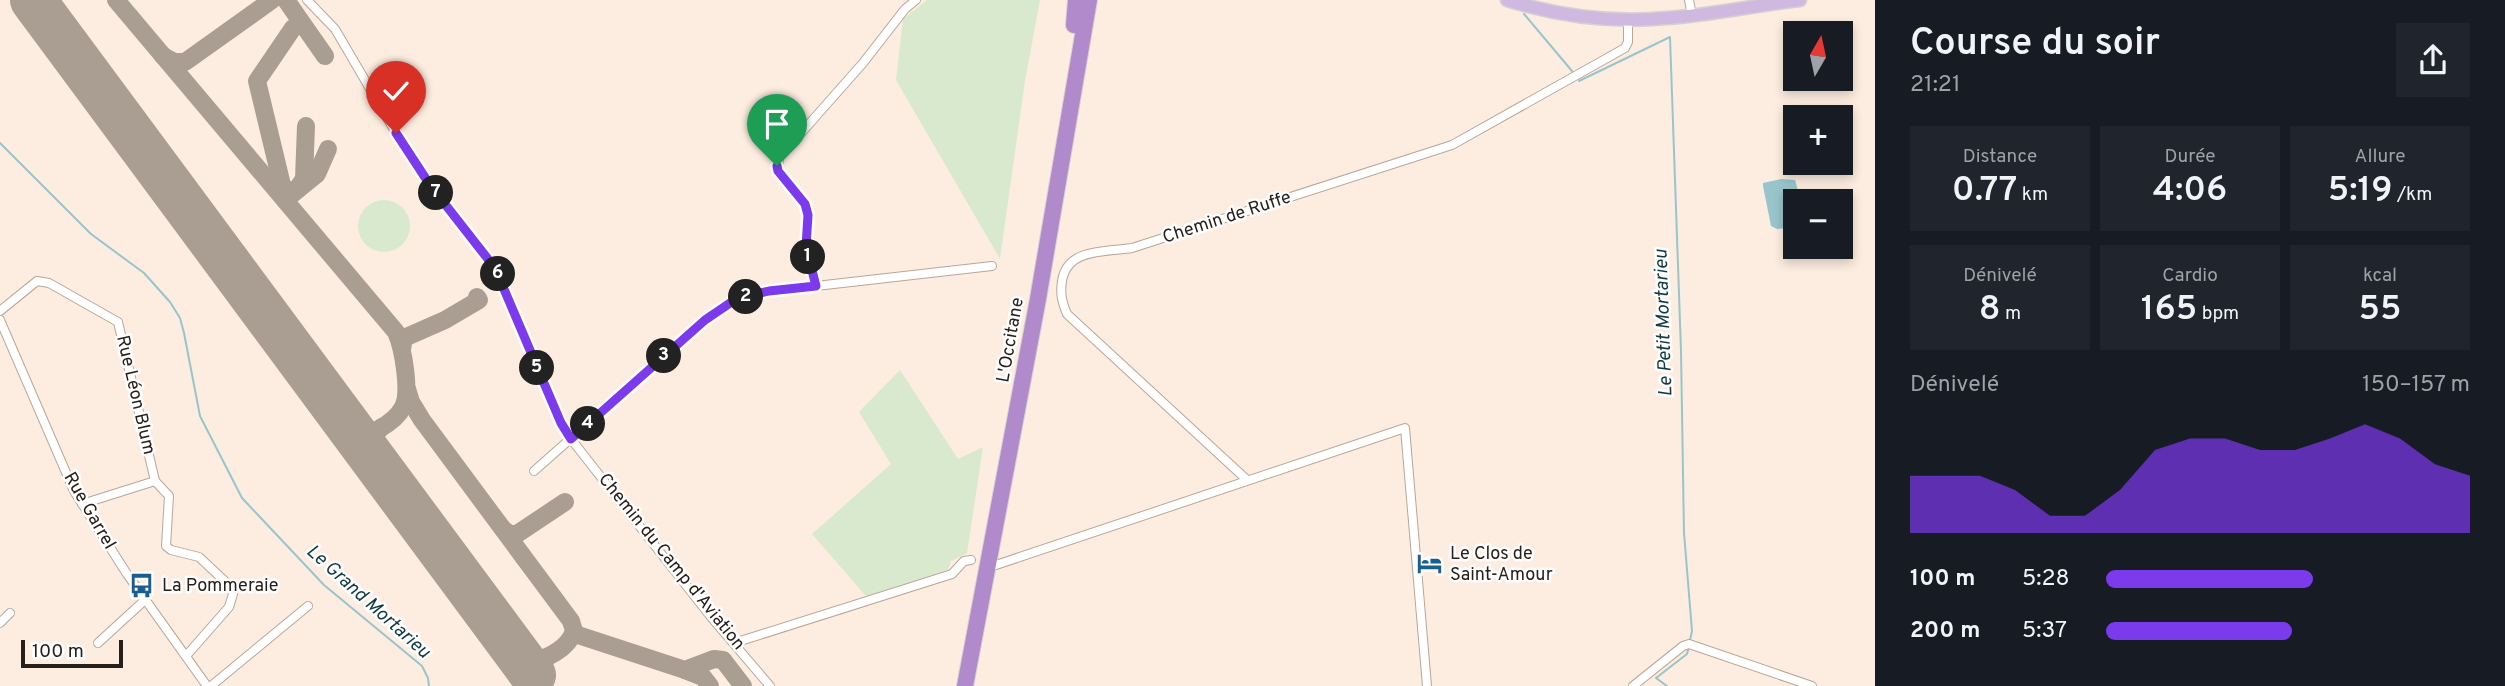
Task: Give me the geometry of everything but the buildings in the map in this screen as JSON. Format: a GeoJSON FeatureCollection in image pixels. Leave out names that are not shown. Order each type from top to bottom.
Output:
{"type":"FeatureCollection","features":[{"type":"Feature","properties":{"kind":"highway","name":"L'Occitane"},"geometry":{"type":"LineString","coordinates":[[955,686],[1028,297],[1077,0]]}},
{"type":"Feature","properties":{"kind":"highway","name":"L'Occitane"},"geometry":{"type":"LineString","coordinates":[[965,686],[1038,299],[1090,0]]}},
{"type":"Feature","properties":{"kind":"main road"},"geometry":{"type":"LineString","coordinates":[[1507,0],[1571,15],[1628,19],[1692,16],[1800,0]]}},
{"type":"Feature","properties":{"kind":"street","name":"Chemin du Camp d'Aviation"},"geometry":{"type":"LineString","coordinates":[[307,0],[335,29],[430,185],[495,268],[561,423],[571,439],[711,617],[770,686]]}},
{"type":"Feature","properties":{"kind":"street"},"geometry":{"type":"LineString","coordinates":[[816,286],[806,247],[808,215],[805,204],[778,171],[779,158],[863,63],[905,9],[916,0]]}},
{"type":"Feature","properties":{"kind":"street"},"geometry":{"type":"LineString","coordinates":[[1689,0],[1692,16]]}},
{"type":"Feature","properties":{"kind":"street","name":"Chemin de Ruffe"},"geometry":{"type":"LineString","coordinates":[[1246,480],[1067,314],[1061,292],[1063,271],[1067,264],[1079,256],[1132,248],[1452,145],[1625,48],[1628,19]]}},
{"type":"Feature","properties":{"kind":"street"},"geometry":{"type":"LineString","coordinates":[[534,471],[705,320],[736,299],[769,291],[992,267]]}},
{"type":"Feature","properties":{"kind":"street","name":"Rue Léon Blum"},"geometry":{"type":"LineString","coordinates":[[0,311],[37,281],[49,282],[118,322],[155,481],[169,496],[166,547],[200,557],[231,587],[233,594],[229,607],[186,656]]}},
{"type":"Feature","properties":{"kind":"street","name":"Rue Garrel"},"geometry":{"type":"LineString","coordinates":[[0,320],[74,491],[146,599],[209,686]]}},
{"type":"Feature","properties":{"kind":"street"},"geometry":{"type":"LineString","coordinates":[[996,565],[1405,428],[1427,686]]}},
{"type":"Feature","properties":{"kind":"street"},"geometry":{"type":"LineString","coordinates":[[82,503],[155,481]]}},
{"type":"Feature","properties":{"kind":"street"},"geometry":{"type":"LineString","coordinates":[[734,643],[953,574],[964,561],[971,561]]}},
{"type":"Feature","properties":{"kind":"street"},"geometry":{"type":"LineString","coordinates":[[98,643],[146,599]]}},
{"type":"Feature","properties":{"kind":"street"},"geometry":{"type":"LineString","coordinates":[[209,686],[308,606]]}},
{"type":"Feature","properties":{"kind":"street"},"geometry":{"type":"LineString","coordinates":[[0,622],[10,613]]}},
{"type":"Feature","properties":{"kind":"street"},"geometry":{"type":"LineString","coordinates":[[1633,686],[1683,646],[1694,645],[1812,686]]}},
{"type":"Feature","properties":{"kind":"green space"},"geometry":{"type":"Polygon","coordinates":[[[927,0],[1040,0],[1025,81],[1000,259],[896,80],[903,19],[927,0]]]}},
{"type":"Feature","properties":{"kind":"green space"},"geometry":{"type":"Polygon","coordinates":[[[384,200],[403,207],[410,226],[403,245],[384,252],[365,245],[358,226],[365,207],[384,200]]]}},
{"type":"Feature","properties":{"kind":"green space"},"geometry":{"type":"Polygon","coordinates":[[[900,370],[958,459],[983,447],[967,553],[951,561],[948,570],[866,596],[812,534],[891,464],[859,412],[900,370]]]}},
{"type":"Feature","properties":{"kind":"water"},"geometry":{"type":"Polygon","coordinates":[[[1781,179],[1795,180],[1798,189],[1783,189],[1783,228],[1771,226],[1763,183],[1781,179]]]}},
{"type":"Feature","properties":{"kind":"waterway","name":"Le Petit Mortarieu"},"geometry":{"type":"LineString","coordinates":[[1524,14],[1572,71]]}},
{"type":"Feature","properties":{"kind":"waterway","name":"Le Petit Mortarieu"},"geometry":{"type":"LineString","coordinates":[[1579,81],[1670,37],[1681,351],[1684,533],[1692,631],[1690,640]]}},
{"type":"Feature","properties":{"kind":"waterway","name":"Le Grand Mortarieu"},"geometry":{"type":"LineString","coordinates":[[0,143],[91,234],[144,273],[170,302],[180,318],[184,333],[200,416],[242,498],[324,585],[422,666],[429,686]]}},
{"type":"Feature","properties":{"kind":"waterway","name":"Le Petit Mortarieu"},"geometry":{"type":"LineString","coordinates":[[1667,686],[1656,678],[1687,654],[1689,646]]}},
{"type":"Feature","properties":{"kind":"taxiway"},"geometry":{"type":"LineString","coordinates":[[116,0],[396,332],[406,381],[405,400],[398,414],[376,431],[356,432],[332,404]]}},
{"type":"Feature","properties":{"kind":"taxiway"},"geometry":{"type":"LineString","coordinates":[[163,56],[174,62],[185,62],[272,0]]}},
{"type":"Feature","properties":{"kind":"taxiway"},"geometry":{"type":"LineString","coordinates":[[286,0],[325,56]]}},
{"type":"Feature","properties":{"kind":"taxiway"},"geometry":{"type":"LineString","coordinates":[[287,196],[257,81],[293,28]]}},
{"type":"Feature","properties":{"kind":"taxiway"},"geometry":{"type":"LineString","coordinates":[[297,189],[304,179],[306,126]]}},
{"type":"Feature","properties":{"kind":"taxiway"},"geometry":{"type":"LineString","coordinates":[[285,200],[317,174],[328,149]]}},
{"type":"Feature","properties":{"kind":"taxiway"},"geometry":{"type":"LineString","coordinates":[[402,349],[404,338],[445,320],[479,300],[477,297]]}},
{"type":"Feature","properties":{"kind":"taxiway"},"geometry":{"type":"LineString","coordinates":[[407,389],[422,420],[571,621],[574,631],[567,643],[555,653],[541,659],[527,658],[519,654],[502,633]]}},
{"type":"Feature","properties":{"kind":"taxiway"},"geometry":{"type":"LineString","coordinates":[[376,463],[374,439],[382,427]]}},
{"type":"Feature","properties":{"kind":"taxiway"},"geometry":{"type":"LineString","coordinates":[[503,529],[509,534],[517,534],[565,502]]}},
{"type":"Feature","properties":{"kind":"taxiway"},"geometry":{"type":"LineString","coordinates":[[574,631],[578,635],[685,670],[714,659],[723,660],[743,686]]}},
{"type":"Feature","properties":{"kind":"taxiway"},"geometry":{"type":"LineString","coordinates":[[685,670],[703,677],[710,686]]}},
{"type":"Feature","properties":{"kind":"runway"},"geometry":{"type":"LineString","coordinates":[[33,0],[533,675]]}},
{"type":"Feature","properties":{"kind":"place","name":"Le Clos de Saint-Amour"},"geometry":{"type":"Point","coordinates":[1430,564]}},
{"type":"Feature","properties":{"kind":"place","name":"La Pommeraie"},"geometry":{"type":"Point","coordinates":[142,586]}},
{"type":"Feature","properties":{"kind":"route"},"geometry":{"type":"LineString","coordinates":[[396,133],[430,185],[495,268],[561,423],[571,439],[705,320],[736,299],[769,291],[816,286],[806,247],[808,215],[805,204],[778,171],[777,166]]}}]}
